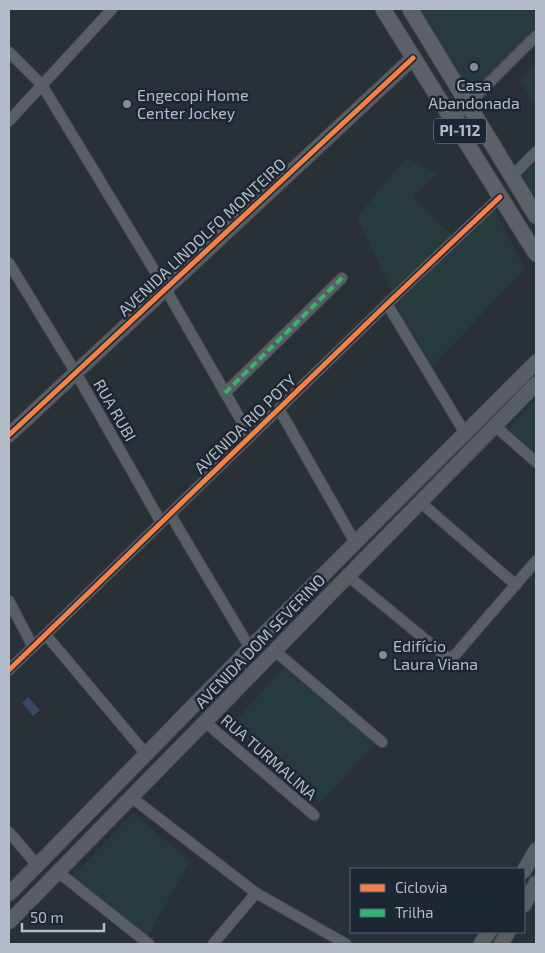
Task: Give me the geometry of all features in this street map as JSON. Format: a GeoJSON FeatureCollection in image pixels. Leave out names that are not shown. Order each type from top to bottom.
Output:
{"type":"FeatureCollection","features":[{"type":"Feature","properties":{"kind":"main road","name":"PI-112"},"geometry":{"type":"LineString","coordinates":[[383,9],[536,254]]}},
{"type":"Feature","properties":{"kind":"main road","name":"PI-112"},"geometry":{"type":"LineString","coordinates":[[410,9],[536,216]]}},
{"type":"Feature","properties":{"kind":"main road","name":"AVENIDA LINDOLFO MONTEIRO"},"geometry":{"type":"LineString","coordinates":[[9,435],[413,58]]}},
{"type":"Feature","properties":{"kind":"main road","name":"AVENIDA DOM SEVERINO"},"geometry":{"type":"LineString","coordinates":[[9,894],[250,648],[536,362]]}},
{"type":"Feature","properties":{"kind":"main road","name":"AVENIDA DOM SEVERINO"},"geometry":{"type":"LineString","coordinates":[[9,922],[536,384]]}},
{"type":"Feature","properties":{"kind":"main road"},"geometry":{"type":"LineString","coordinates":[[525,869],[536,850]]}},
{"type":"Feature","properties":{"kind":"main road"},"geometry":{"type":"LineString","coordinates":[[525,903],[536,882]]}},
{"type":"Feature","properties":{"kind":"main road"},"geometry":{"type":"LineString","coordinates":[[481,944],[488,933]]}},
{"type":"Feature","properties":{"kind":"main road"},"geometry":{"type":"LineString","coordinates":[[501,944],[507,933]]}},
{"type":"Feature","properties":{"kind":"street"},"geometry":{"type":"LineString","coordinates":[[9,121],[112,9]]}},
{"type":"Feature","properties":{"kind":"street"},"geometry":{"type":"LineString","coordinates":[[454,120],[536,36]]}},
{"type":"Feature","properties":{"kind":"street"},"geometry":{"type":"LineString","coordinates":[[9,52],[42,85],[165,288],[250,436]]}},
{"type":"Feature","properties":{"kind":"street"},"geometry":{"type":"LineString","coordinates":[[512,176],[536,152]]}},
{"type":"Feature","properties":{"kind":"street","name":"AVENIDA RIO POTY"},"geometry":{"type":"LineString","coordinates":[[9,670],[500,197]]}},
{"type":"Feature","properties":{"kind":"street","name":"RUA RUBI"},"geometry":{"type":"LineString","coordinates":[[9,263],[76,373],[161,522]]}},
{"type":"Feature","properties":{"kind":"street"},"geometry":{"type":"LineString","coordinates":[[226,393],[342,278]]}},
{"type":"Feature","properties":{"kind":"street"},"geometry":{"type":"LineString","coordinates":[[387,304],[465,433]]}},
{"type":"Feature","properties":{"kind":"street"},"geometry":{"type":"LineString","coordinates":[[279,409],[356,544]]}},
{"type":"Feature","properties":{"kind":"street"},"geometry":{"type":"LineString","coordinates":[[495,426],[536,462]]}},
{"type":"Feature","properties":{"kind":"street"},"geometry":{"type":"LineString","coordinates":[[420,502],[516,585]]}},
{"type":"Feature","properties":{"kind":"street"},"geometry":{"type":"LineString","coordinates":[[170,514],[250,648]]}},
{"type":"Feature","properties":{"kind":"street"},"geometry":{"type":"LineString","coordinates":[[348,576],[448,658],[451,658],[456,655],[536,561]]}},
{"type":"Feature","properties":{"kind":"street"},"geometry":{"type":"LineString","coordinates":[[9,600],[33,647]]}},
{"type":"Feature","properties":{"kind":"street"},"geometry":{"type":"LineString","coordinates":[[46,635],[146,754]]}},
{"type":"Feature","properties":{"kind":"street"},"geometry":{"type":"LineString","coordinates":[[274,651],[382,742]]}},
{"type":"Feature","properties":{"kind":"street","name":"RUA TURMALINA"},"geometry":{"type":"LineString","coordinates":[[205,722],[314,815]]}},
{"type":"Feature","properties":{"kind":"street"},"geometry":{"type":"LineString","coordinates":[[131,797],[256,893],[327,940],[346,944]]}},
{"type":"Feature","properties":{"kind":"street"},"geometry":{"type":"LineString","coordinates":[[9,832],[37,865]]}},
{"type":"Feature","properties":{"kind":"street"},"geometry":{"type":"LineString","coordinates":[[58,872],[149,944]]}},
{"type":"Feature","properties":{"kind":"street"},"geometry":{"type":"LineString","coordinates":[[213,944],[256,893]]}},
{"type":"Feature","properties":{"kind":"green space","name":"Casa Abandonada"},"geometry":{"type":"Polygon","coordinates":[[[410,9],[536,9],[536,30],[468,104],[410,9]]]}},
{"type":"Feature","properties":{"kind":"green space"},"geometry":{"type":"Polygon","coordinates":[[[536,65],[536,108],[521,81],[536,65]]]}},
{"type":"Feature","properties":{"kind":"green space"},"geometry":{"type":"Polygon","coordinates":[[[406,158],[437,173],[413,197],[452,234],[392,292],[357,217],[406,158]]]}},
{"type":"Feature","properties":{"kind":"green space"},"geometry":{"type":"Polygon","coordinates":[[[536,161],[536,197],[522,175],[536,161]]]}},
{"type":"Feature","properties":{"kind":"green space"},"geometry":{"type":"Polygon","coordinates":[[[494,209],[525,269],[432,366],[395,304],[494,209]]]}},
{"type":"Feature","properties":{"kind":"green space"},"geometry":{"type":"Polygon","coordinates":[[[536,399],[536,454],[507,428],[536,399]]]}},
{"type":"Feature","properties":{"kind":"green space"},"geometry":{"type":"Polygon","coordinates":[[[287,664],[375,744],[321,803],[234,723],[287,664]]]}},
{"type":"Feature","properties":{"kind":"green space"},"geometry":{"type":"Polygon","coordinates":[[[133,813],[190,861],[146,939],[73,875],[133,813]]]}},
{"type":"Feature","properties":{"kind":"water"},"geometry":{"type":"Polygon","coordinates":[[[28,697],[40,710],[33,716],[22,703],[28,697]]]}},
{"type":"Feature","properties":{"kind":"marked path"},"geometry":{"type":"LineString","coordinates":[[225,393],[342,278]]}},
{"type":"Feature","properties":{"kind":"cycle path"},"geometry":{"type":"LineString","coordinates":[[9,435],[413,58]]}},
{"type":"Feature","properties":{"kind":"cycle path"},"geometry":{"type":"LineString","coordinates":[[9,670],[500,197]]}},
{"type":"Feature","properties":{"kind":"place","name":"Casa Abandonada"},"geometry":{"type":"Point","coordinates":[474,67]}},
{"type":"Feature","properties":{"kind":"place","name":"Engecopi Home Center Jockey"},"geometry":{"type":"Point","coordinates":[127,104]}},
{"type":"Feature","properties":{"kind":"place","name":"Edifício Laura Viana"},"geometry":{"type":"Point","coordinates":[383,655]}}]}
